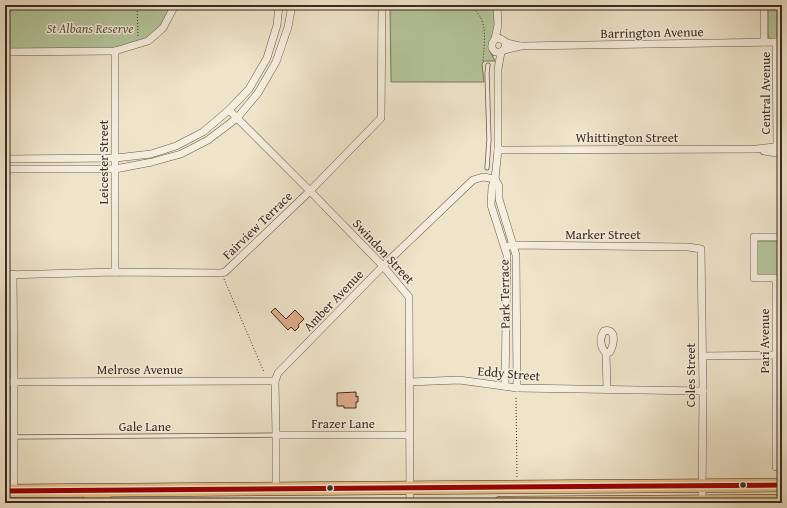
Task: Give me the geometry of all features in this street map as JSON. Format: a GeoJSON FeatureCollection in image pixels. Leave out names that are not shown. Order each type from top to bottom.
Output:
{"type":"FeatureCollection","features":[{"type":"Feature","properties":{"kind":"highway"},"geometry":{"type":"LineString","coordinates":[[10,491],[782,486]]}},
{"type":"Feature","properties":{"kind":"highway"},"geometry":{"type":"LineString","coordinates":[[45,491],[51,495],[99,495],[103,496],[105,503]]}},
{"type":"Feature","properties":{"kind":"highway"},"geometry":{"type":"LineString","coordinates":[[500,503],[782,501]]}},
{"type":"Feature","properties":{"kind":"street"},"geometry":{"type":"LineString","coordinates":[[5,52],[115,51],[148,41],[163,28],[175,5]]}},
{"type":"Feature","properties":{"kind":"street"},"geometry":{"type":"LineString","coordinates":[[5,159],[116,158],[151,154],[176,146],[203,132],[229,110],[249,89],[267,58],[277,24],[279,5]]}},
{"type":"Feature","properties":{"kind":"street"},"geometry":{"type":"LineString","coordinates":[[5,169],[115,169],[152,162],[181,154],[208,140],[237,118],[258,92],[276,62],[288,27],[292,5]]}},
{"type":"Feature","properties":{"kind":"street"},"geometry":{"type":"LineString","coordinates":[[498,5],[500,40],[506,48],[500,51],[493,50],[493,41],[500,40]]}},
{"type":"Feature","properties":{"kind":"street","name":"Central Avenue"},"geometry":{"type":"LineString","coordinates":[[764,5],[764,42]]}},
{"type":"Feature","properties":{"kind":"street","name":"Fairview Terrace"},"geometry":{"type":"LineString","coordinates":[[5,275],[115,272],[221,274],[226,272],[310,191],[381,118],[382,7]]}},
{"type":"Feature","properties":{"kind":"street","name":"Barrington Avenue"},"geometry":{"type":"LineString","coordinates":[[500,40],[522,46]]}},
{"type":"Feature","properties":{"kind":"street","name":"Central Avenue"},"geometry":{"type":"LineString","coordinates":[[779,42],[779,148]]}},
{"type":"Feature","properties":{"kind":"street","name":"Barrington Avenue"},"geometry":{"type":"LineString","coordinates":[[500,51],[522,46],[779,42]]}},
{"type":"Feature","properties":{"kind":"street","name":"Leicester Street"},"geometry":{"type":"LineString","coordinates":[[115,51],[115,272]]}},
{"type":"Feature","properties":{"kind":"street","name":"Park Terrace"},"geometry":{"type":"LineString","coordinates":[[500,51],[498,69],[498,150],[495,179],[492,187],[491,205],[507,255],[505,386]]}},
{"type":"Feature","properties":{"kind":"street","name":"Swindon Street"},"geometry":{"type":"LineString","coordinates":[[229,110],[310,191],[382,266],[409,297],[410,503]]}},
{"type":"Feature","properties":{"kind":"street","name":"Whittington Street"},"geometry":{"type":"LineString","coordinates":[[498,150],[779,148]]}},
{"type":"Feature","properties":{"kind":"street","name":"Amber Avenue"},"geometry":{"type":"LineString","coordinates":[[275,381],[278,373],[382,266],[473,180],[483,177],[495,179]]}},
{"type":"Feature","properties":{"kind":"street","name":"Park Terrace"},"geometry":{"type":"LineString","coordinates":[[495,179],[499,186],[499,200],[516,255],[517,388]]}},
{"type":"Feature","properties":{"kind":"street"},"geometry":{"type":"LineString","coordinates":[[780,278],[754,278],[754,238],[782,237]]}},
{"type":"Feature","properties":{"kind":"street","name":"Marker Street"},"geometry":{"type":"LineString","coordinates":[[505,247],[514,245],[688,247],[701,249]]}},
{"type":"Feature","properties":{"kind":"street","name":"Coles Street"},"geometry":{"type":"LineString","coordinates":[[701,249],[703,391],[702,501]]}},
{"type":"Feature","properties":{"kind":"street"},"geometry":{"type":"LineString","coordinates":[[10,491],[14,437],[13,274]]}},
{"type":"Feature","properties":{"kind":"street","name":"Pari Avenue"},"geometry":{"type":"LineString","coordinates":[[776,467],[779,432],[778,359],[780,278]]}},
{"type":"Feature","properties":{"kind":"street"},"geometry":{"type":"LineString","coordinates":[[606,353],[607,389]]}},
{"type":"Feature","properties":{"kind":"street"},"geometry":{"type":"LineString","coordinates":[[702,356],[778,359]]}},
{"type":"Feature","properties":{"kind":"street","name":"Eddy Street"},"geometry":{"type":"LineString","coordinates":[[409,382],[459,380],[517,388],[703,391]]}},
{"type":"Feature","properties":{"kind":"street"},"geometry":{"type":"LineString","coordinates":[[275,381],[276,489]]}},
{"type":"Feature","properties":{"kind":"street","name":"Melrose Avenue"},"geometry":{"type":"LineString","coordinates":[[5,382],[275,381]]}},
{"type":"Feature","properties":{"kind":"street","name":"Frazer Lane"},"geometry":{"type":"LineString","coordinates":[[276,435],[409,435]]}},
{"type":"Feature","properties":{"kind":"street"},"geometry":{"type":"LineString","coordinates":[[645,486],[645,502]]}},
{"type":"Feature","properties":{"kind":"lane"},"geometry":{"type":"LineString","coordinates":[[487,168],[489,140],[488,65]]}},
{"type":"Feature","properties":{"kind":"lane"},"geometry":{"type":"LineString","coordinates":[[488,110],[498,110]]}},
{"type":"Feature","properties":{"kind":"lane","name":"Gale Lane"},"geometry":{"type":"LineString","coordinates":[[14,437],[276,435]]}},
{"type":"Feature","properties":{"kind":"path"},"geometry":{"type":"LineString","coordinates":[[137,5],[138,44]]}},
{"type":"Feature","properties":{"kind":"path"},"geometry":{"type":"LineString","coordinates":[[382,7],[406,5]]}},
{"type":"Feature","properties":{"kind":"path"},"geometry":{"type":"LineString","coordinates":[[426,5],[438,5]]}},
{"type":"Feature","properties":{"kind":"path"},"geometry":{"type":"LineString","coordinates":[[469,5],[476,10],[482,19],[484,32],[483,65],[488,65]]}},
{"type":"Feature","properties":{"kind":"path"},"geometry":{"type":"LineString","coordinates":[[475,5],[476,10]]}},
{"type":"Feature","properties":{"kind":"path"},"geometry":{"type":"LineString","coordinates":[[780,278],[782,237]]}},
{"type":"Feature","properties":{"kind":"path"},"geometry":{"type":"LineString","coordinates":[[221,274],[264,372]]}},
{"type":"Feature","properties":{"kind":"path"},"geometry":{"type":"LineString","coordinates":[[516,398],[517,480]]}},
{"type":"Feature","properties":{"kind":"green space","name":"St Albans Reserve"},"geometry":{"type":"Polygon","coordinates":[[[5,5],[175,5],[163,28],[148,41],[115,51],[5,52],[5,5]]]}},
{"type":"Feature","properties":{"kind":"green space"},"geometry":{"type":"Polygon","coordinates":[[[390,5],[495,5],[495,28],[490,51],[495,61],[484,61],[482,64],[484,82],[391,82],[390,5]]]}},
{"type":"Feature","properties":{"kind":"green space"},"geometry":{"type":"Polygon","coordinates":[[[768,5],[782,5],[782,40],[774,40],[769,38],[768,5]]]}},
{"type":"Feature","properties":{"kind":"green space"},"geometry":{"type":"Polygon","coordinates":[[[756,241],[780,241],[780,276],[756,276],[756,241]]]}},
{"type":"Feature","properties":{"kind":"building"},"geometry":{"type":"Polygon","coordinates":[[[275,308],[286,319],[295,310],[304,319],[295,331],[291,327],[288,330],[271,312],[275,308]]]}},
{"type":"Feature","properties":{"kind":"building"},"geometry":{"type":"Polygon","coordinates":[[[356,392],[358,402],[356,402],[356,408],[344,408],[344,406],[337,406],[337,393],[356,392]]]}},
{"type":"Feature","properties":{"kind":"transit line"},"geometry":{"type":"LineString","coordinates":[[5,491],[782,485]]}}]}
